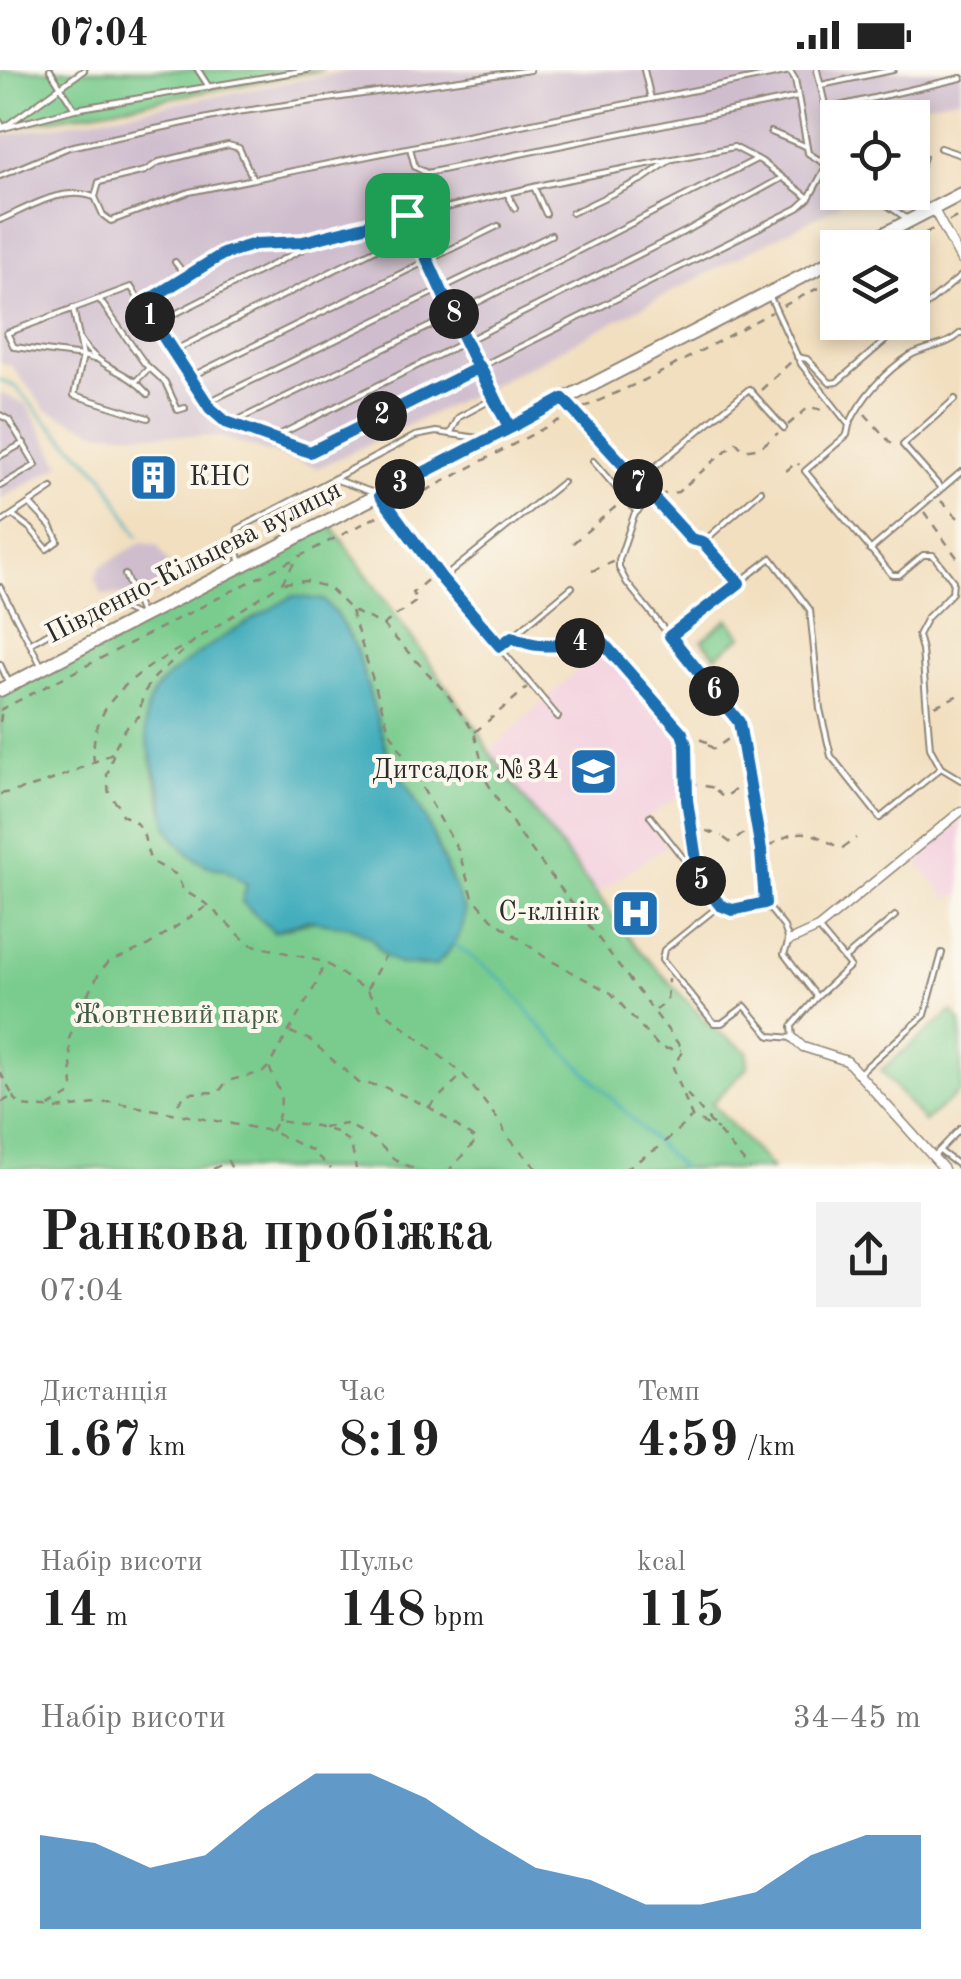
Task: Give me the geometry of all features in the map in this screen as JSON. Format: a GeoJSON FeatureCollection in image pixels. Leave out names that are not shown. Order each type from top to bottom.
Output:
{"type":"FeatureCollection","features":[{"type":"Feature","properties":{"kind":"main road"},"geometry":{"type":"LineString","coordinates":[[891,230],[961,194]]}},
{"type":"Feature","properties":{"kind":"main road","name":"Південно-Кільцева вулиця"},"geometry":{"type":"LineString","coordinates":[[5,688],[820,267]]}},
{"type":"Feature","properties":{"kind":"street"},"geometry":{"type":"LineString","coordinates":[[933,208],[961,260]]}},
{"type":"Feature","properties":{"kind":"street"},"geometry":{"type":"LineString","coordinates":[[789,941],[818,928],[961,811]]}},
{"type":"Feature","properties":{"kind":"street"},"geometry":{"type":"LineString","coordinates":[[793,1038],[803,1047],[847,1061],[937,1154],[944,1169]]}},
{"type":"Feature","properties":{"kind":"lane"},"geometry":{"type":"LineString","coordinates":[[50,70],[74,110]]}},
{"type":"Feature","properties":{"kind":"lane"},"geometry":{"type":"LineString","coordinates":[[1,126],[84,70]]}},
{"type":"Feature","properties":{"kind":"lane"},"geometry":{"type":"LineString","coordinates":[[198,70],[208,87]]}},
{"type":"Feature","properties":{"kind":"lane"},"geometry":{"type":"LineString","coordinates":[[1,126],[307,70]]}},
{"type":"Feature","properties":{"kind":"lane"},"geometry":{"type":"LineString","coordinates":[[0,176],[69,147],[237,112],[530,70]]}},
{"type":"Feature","properties":{"kind":"lane"},"geometry":{"type":"LineString","coordinates":[[644,70],[651,99]]}},
{"type":"Feature","properties":{"kind":"lane"},"geometry":{"type":"LineString","coordinates":[[817,70],[826,109],[961,78]]}},
{"type":"Feature","properties":{"kind":"lane"},"geometry":{"type":"LineString","coordinates":[[820,85],[893,70]]}},
{"type":"Feature","properties":{"kind":"lane"},"geometry":{"type":"LineString","coordinates":[[253,179],[239,148],[228,144],[160,162],[146,172],[99,182],[95,198],[103,215],[111,221],[189,192],[790,71],[794,74],[805,146],[820,161]]}},
{"type":"Feature","properties":{"kind":"lane"},"geometry":{"type":"LineString","coordinates":[[410,148],[415,168],[427,173],[798,97]]}},
{"type":"Feature","properties":{"kind":"lane"},"geometry":{"type":"LineString","coordinates":[[771,132],[805,146]]}},
{"type":"Feature","properties":{"kind":"lane"},"geometry":{"type":"LineString","coordinates":[[142,304],[223,254],[255,244],[303,242],[507,192],[734,147],[809,198]]}},
{"type":"Feature","properties":{"kind":"lane"},"geometry":{"type":"LineString","coordinates":[[940,148],[961,155]]}},
{"type":"Feature","properties":{"kind":"lane"},"geometry":{"type":"LineString","coordinates":[[231,424],[756,159]]}},
{"type":"Feature","properties":{"kind":"lane"},"geometry":{"type":"LineString","coordinates":[[572,213],[642,179],[670,160]]}},
{"type":"Feature","properties":{"kind":"lane"},"geometry":{"type":"LineString","coordinates":[[148,394],[136,380],[94,359],[14,347],[7,337],[9,330],[131,287],[206,402],[231,424],[310,452],[798,208],[820,178]]}},
{"type":"Feature","properties":{"kind":"lane"},"geometry":{"type":"LineString","coordinates":[[272,438],[688,230],[780,179]]}},
{"type":"Feature","properties":{"kind":"lane"},"geometry":{"type":"LineString","coordinates":[[534,187],[546,214]]}},
{"type":"Feature","properties":{"kind":"lane"},"geometry":{"type":"LineString","coordinates":[[507,192],[514,208]]}},
{"type":"Feature","properties":{"kind":"lane"},"geometry":{"type":"LineString","coordinates":[[0,220],[48,199],[83,193],[95,198]]}},
{"type":"Feature","properties":{"kind":"lane"},"geometry":{"type":"LineString","coordinates":[[900,210],[914,218]]}},
{"type":"Feature","properties":{"kind":"lane"},"geometry":{"type":"LineString","coordinates":[[913,210],[914,218]]}},
{"type":"Feature","properties":{"kind":"lane"},"geometry":{"type":"LineString","coordinates":[[407,215],[510,428]]}},
{"type":"Feature","properties":{"kind":"lane"},"geometry":{"type":"LineString","coordinates":[[190,377],[498,226]]}},
{"type":"Feature","properties":{"kind":"lane"},"geometry":{"type":"LineString","coordinates":[[173,352],[414,230]]}},
{"type":"Feature","properties":{"kind":"lane"},"geometry":{"type":"LineString","coordinates":[[155,324],[332,234]]}},
{"type":"Feature","properties":{"kind":"lane"},"geometry":{"type":"LineString","coordinates":[[206,402],[551,234]]}},
{"type":"Feature","properties":{"kind":"lane"},"geometry":{"type":"LineString","coordinates":[[175,262],[185,275]]}},
{"type":"Feature","properties":{"kind":"lane"},"geometry":{"type":"LineString","coordinates":[[930,303],[961,276]]}},
{"type":"Feature","properties":{"kind":"lane"},"geometry":{"type":"LineString","coordinates":[[768,294],[797,357],[849,425]]}},
{"type":"Feature","properties":{"kind":"lane"},"geometry":{"type":"LineString","coordinates":[[99,298],[148,368],[165,382],[178,410],[186,408]]}},
{"type":"Feature","properties":{"kind":"lane"},"geometry":{"type":"LineString","coordinates":[[72,308],[84,356],[74,395],[148,418]]}},
{"type":"Feature","properties":{"kind":"lane"},"geometry":{"type":"LineString","coordinates":[[961,333],[951,342],[912,355],[858,406],[847,435],[806,471],[892,575],[923,555],[932,555],[953,580],[952,593],[927,618],[918,635],[930,748],[942,768],[961,780]]}},
{"type":"Feature","properties":{"kind":"lane"},"geometry":{"type":"LineString","coordinates":[[79,338],[94,359]]}},
{"type":"Feature","properties":{"kind":"lane"},"geometry":{"type":"LineString","coordinates":[[797,357],[807,359],[830,382],[837,382],[885,340]]}},
{"type":"Feature","properties":{"kind":"lane"},"geometry":{"type":"LineString","coordinates":[[136,380],[148,368]]}},
{"type":"Feature","properties":{"kind":"lane"},"geometry":{"type":"LineString","coordinates":[[636,482],[750,389],[784,428]]}},
{"type":"Feature","properties":{"kind":"lane"},"geometry":{"type":"LineString","coordinates":[[450,434],[459,417],[493,399]]}},
{"type":"Feature","properties":{"kind":"lane"},"geometry":{"type":"LineString","coordinates":[[563,399],[652,496],[636,512],[619,568],[739,722],[761,850],[765,903],[784,927],[789,941],[784,954],[817,997]]}},
{"type":"Feature","properties":{"kind":"lane"},"geometry":{"type":"LineString","coordinates":[[940,487],[903,444],[954,399]]}},
{"type":"Feature","properties":{"kind":"lane"},"geometry":{"type":"LineString","coordinates":[[0,486],[36,465],[2,417]]}},
{"type":"Feature","properties":{"kind":"lane"},"geometry":{"type":"LineString","coordinates":[[243,566],[236,543],[238,529],[416,436],[436,432],[488,439]]}},
{"type":"Feature","properties":{"kind":"lane"},"geometry":{"type":"LineString","coordinates":[[0,456],[24,443]]}},
{"type":"Feature","properties":{"kind":"lane"},"geometry":{"type":"LineString","coordinates":[[592,461],[636,512]]}},
{"type":"Feature","properties":{"kind":"lane"},"geometry":{"type":"LineString","coordinates":[[870,550],[961,472]]}},
{"type":"Feature","properties":{"kind":"lane"},"geometry":{"type":"LineString","coordinates":[[334,479],[380,495],[442,579],[558,718]]}},
{"type":"Feature","properties":{"kind":"lane"},"geometry":{"type":"LineString","coordinates":[[442,579],[563,482]]}},
{"type":"Feature","properties":{"kind":"lane"},"geometry":{"type":"LineString","coordinates":[[0,523],[52,488]]}},
{"type":"Feature","properties":{"kind":"lane"},"geometry":{"type":"LineString","coordinates":[[739,583],[703,542],[761,491]]}},
{"type":"Feature","properties":{"kind":"lane"},"geometry":{"type":"LineString","coordinates":[[14,516],[47,549],[54,547],[58,541],[51,526],[30,504]]}},
{"type":"Feature","properties":{"kind":"lane"},"geometry":{"type":"LineString","coordinates":[[670,636],[771,558],[810,610],[820,709],[831,756],[880,818],[942,768]]}},
{"type":"Feature","properties":{"kind":"lane"},"geometry":{"type":"LineString","coordinates":[[125,575],[142,618]]}},
{"type":"Feature","properties":{"kind":"lane"},"geometry":{"type":"LineString","coordinates":[[0,587],[43,669]]}},
{"type":"Feature","properties":{"kind":"lane"},"geometry":{"type":"LineString","coordinates":[[500,646],[572,587]]}},
{"type":"Feature","properties":{"kind":"lane"},"geometry":{"type":"LineString","coordinates":[[86,612],[105,604],[120,606],[142,618]]}},
{"type":"Feature","properties":{"kind":"lane"},"geometry":{"type":"LineString","coordinates":[[29,644],[70,621]]}},
{"type":"Feature","properties":{"kind":"lane"},"geometry":{"type":"LineString","coordinates":[[0,664],[5,688]]}},
{"type":"Feature","properties":{"kind":"lane"},"geometry":{"type":"LineString","coordinates":[[650,816],[720,905],[732,910],[765,903]]}},
{"type":"Feature","properties":{"kind":"lane"},"geometry":{"type":"LineString","coordinates":[[720,905],[664,950],[662,960],[714,1023],[722,1023],[746,1006],[770,1036],[793,1038],[792,1026],[850,966],[818,928]]}},
{"type":"Feature","properties":{"kind":"lane"},"geometry":{"type":"LineString","coordinates":[[844,959],[894,916]]}},
{"type":"Feature","properties":{"kind":"lane"},"geometry":{"type":"LineString","coordinates":[[858,1074],[924,1015],[942,953]]}},
{"type":"Feature","properties":{"kind":"lane"},"geometry":{"type":"LineString","coordinates":[[961,1128],[937,1154],[961,1166]]}},
{"type":"Feature","properties":{"kind":"path"},"geometry":{"type":"LineString","coordinates":[[930,231],[961,215]]}},
{"type":"Feature","properties":{"kind":"path"},"geometry":{"type":"LineString","coordinates":[[776,310],[820,287]]}},
{"type":"Feature","properties":{"kind":"path"},"geometry":{"type":"LineString","coordinates":[[755,395],[797,357]]}},
{"type":"Feature","properties":{"kind":"path"},"geometry":{"type":"LineString","coordinates":[[858,406],[896,449],[903,444]]}},
{"type":"Feature","properties":{"kind":"path"},"geometry":{"type":"LineString","coordinates":[[652,496],[678,492],[736,442],[743,450],[762,447],[809,408],[838,412]]}},
{"type":"Feature","properties":{"kind":"path"},"geometry":{"type":"LineString","coordinates":[[786,471],[797,462],[806,471]]}},
{"type":"Feature","properties":{"kind":"path"},"geometry":{"type":"LineString","coordinates":[[935,495],[961,520]]}},
{"type":"Feature","properties":{"kind":"path"},"geometry":{"type":"LineString","coordinates":[[652,496],[691,539],[703,542]]}},
{"type":"Feature","properties":{"kind":"path"},"geometry":{"type":"LineString","coordinates":[[573,542],[626,499]]}},
{"type":"Feature","properties":{"kind":"path"},"geometry":{"type":"LineString","coordinates":[[920,507],[961,562]]}},
{"type":"Feature","properties":{"kind":"path"},"geometry":{"type":"LineString","coordinates":[[592,571],[620,560]]}},
{"type":"Feature","properties":{"kind":"path"},"geometry":{"type":"LineString","coordinates":[[94,762],[99,724],[112,698],[135,673],[194,641],[282,583],[295,561]]}},
{"type":"Feature","properties":{"kind":"path"},"geometry":{"type":"LineString","coordinates":[[383,625],[418,600],[412,593],[437,572]]}},
{"type":"Feature","properties":{"kind":"path"},"geometry":{"type":"LineString","coordinates":[[282,583],[308,580],[328,588],[351,610],[383,625],[447,694],[474,732],[487,782],[518,832],[683,1050]]}},
{"type":"Feature","properties":{"kind":"path"},"geometry":{"type":"LineString","coordinates":[[351,610],[389,730],[458,850],[473,897],[492,919],[546,958],[611,992],[660,1048],[683,1050]]}},
{"type":"Feature","properties":{"kind":"path"},"geometry":{"type":"LineString","coordinates":[[512,637],[532,646],[604,644],[682,733],[696,860],[689,866]]}},
{"type":"Feature","properties":{"kind":"path"},"geometry":{"type":"LineString","coordinates":[[194,641],[154,676],[143,694],[139,716],[124,728],[107,775],[108,794],[122,816],[137,822],[147,840],[151,861],[171,870],[183,890],[208,905],[249,944],[324,962],[367,990],[396,1022],[463,1074],[502,1124],[505,1134],[538,1169]]}},
{"type":"Feature","properties":{"kind":"path"},"geometry":{"type":"LineString","coordinates":[[474,732],[532,684]]}},
{"type":"Feature","properties":{"kind":"path"},"geometry":{"type":"LineString","coordinates":[[926,710],[961,694]]}},
{"type":"Feature","properties":{"kind":"path"},"geometry":{"type":"LineString","coordinates":[[0,722],[2,709]]}},
{"type":"Feature","properties":{"kind":"path"},"geometry":{"type":"LineString","coordinates":[[682,733],[714,749],[740,731]]}},
{"type":"Feature","properties":{"kind":"path"},"geometry":{"type":"LineString","coordinates":[[0,794],[69,775],[115,751]]}},
{"type":"Feature","properties":{"kind":"path"},"geometry":{"type":"LineString","coordinates":[[687,783],[716,790],[724,798],[748,780]]}},
{"type":"Feature","properties":{"kind":"path"},"geometry":{"type":"LineString","coordinates":[[691,826],[731,843],[756,824]]}},
{"type":"Feature","properties":{"kind":"path"},"geometry":{"type":"LineString","coordinates":[[761,850],[792,832],[803,832],[841,849],[856,838]]}},
{"type":"Feature","properties":{"kind":"path"},"geometry":{"type":"LineString","coordinates":[[47,1108],[61,1102],[73,1086],[69,1039],[101,970],[109,962],[147,946],[208,905]]}},
{"type":"Feature","properties":{"kind":"path"},"geometry":{"type":"LineString","coordinates":[[367,990],[385,956]]}},
{"type":"Feature","properties":{"kind":"path"},"geometry":{"type":"LineString","coordinates":[[178,1104],[187,1093],[219,1092],[228,1081],[264,1072],[318,981],[324,962]]}},
{"type":"Feature","properties":{"kind":"path"},"geometry":{"type":"LineString","coordinates":[[654,1011],[667,1000],[669,974]]}},
{"type":"Feature","properties":{"kind":"path"},"geometry":{"type":"LineString","coordinates":[[290,1032],[310,1040],[359,1083],[382,1086],[429,1107],[477,1140],[450,1169]]}},
{"type":"Feature","properties":{"kind":"path"},"geometry":{"type":"LineString","coordinates":[[683,1050],[673,1068],[692,1118],[718,1130]]}},
{"type":"Feature","properties":{"kind":"path"},"geometry":{"type":"LineString","coordinates":[[269,1066],[283,1103],[271,1131]]}},
{"type":"Feature","properties":{"kind":"path"},"geometry":{"type":"LineString","coordinates":[[0,1072],[21,1106],[47,1108],[112,1102],[271,1131],[311,1150],[331,1169]]}},
{"type":"Feature","properties":{"kind":"path"},"geometry":{"type":"LineString","coordinates":[[429,1107],[463,1074]]}},
{"type":"Feature","properties":{"kind":"path"},"geometry":{"type":"LineString","coordinates":[[684,1090],[750,1169]]}},
{"type":"Feature","properties":{"kind":"path"},"geometry":{"type":"LineString","coordinates":[[0,1103],[13,1096]]}},
{"type":"Feature","properties":{"kind":"path"},"geometry":{"type":"LineString","coordinates":[[625,1169],[658,1148],[692,1118]]}},
{"type":"Feature","properties":{"kind":"path"},"geometry":{"type":"LineString","coordinates":[[277,1122],[336,1132],[351,1142],[356,1169]]}},
{"type":"Feature","properties":{"kind":"path"},"geometry":{"type":"LineString","coordinates":[[322,1128],[347,1124],[414,1169]]}},
{"type":"Feature","properties":{"kind":"path"},"geometry":{"type":"LineString","coordinates":[[213,1169],[228,1161],[232,1169]]}},
{"type":"Feature","properties":{"kind":"shaded area"},"geometry":{"type":"Polygon","coordinates":[[[352,70],[961,70],[961,97],[930,103],[930,100],[820,100],[820,210],[829,210],[490,386],[318,468],[221,437],[98,432],[46,410],[12,366],[0,362],[0,136],[352,70]]]}},
{"type":"Feature","properties":{"kind":"shaded area"},"geometry":{"type":"Polygon","coordinates":[[[0,392],[27,405],[61,465],[0,499],[0,392]]]}},
{"type":"Feature","properties":{"kind":"shaded area"},"geometry":{"type":"Polygon","coordinates":[[[142,542],[158,546],[179,581],[154,595],[102,595],[95,577],[100,567],[142,542]]]}},
{"type":"Feature","properties":{"kind":"shaded area","name":"Дитсадок №34"},"geometry":{"type":"Polygon","coordinates":[[[604,646],[684,745],[686,790],[645,820],[666,846],[596,894],[489,752],[604,646]]]}},
{"type":"Feature","properties":{"kind":"shaded area"},"geometry":{"type":"Polygon","coordinates":[[[961,822],[961,899],[956,894],[948,900],[915,859],[961,822]]]}},
{"type":"Feature","properties":{"kind":"green space"},"geometry":{"type":"Polygon","coordinates":[[[0,70],[323,70],[0,129],[0,70]]]}},
{"type":"Feature","properties":{"kind":"green space","name":"Жовтневий парк"},"geometry":{"type":"Polygon","coordinates":[[[329,522],[479,732],[489,752],[636,946],[710,1026],[747,1051],[748,1067],[712,1103],[772,1169],[0,1169],[0,691],[329,522]],[[266,612],[158,686],[150,756],[169,830],[247,884],[242,902],[286,929],[320,921],[354,928],[404,961],[429,966],[451,946],[463,925],[464,910],[425,817],[387,751],[355,646],[266,612]]]}},
{"type":"Feature","properties":{"kind":"green space"},"geometry":{"type":"Polygon","coordinates":[[[728,619],[742,636],[716,656],[702,640],[728,619]]]}},
{"type":"Feature","properties":{"kind":"green space"},"geometry":{"type":"Polygon","coordinates":[[[952,1011],[961,1022],[961,1091],[924,1122],[881,1070],[952,1011]]]}},
{"type":"Feature","properties":{"kind":"water"},"geometry":{"type":"Polygon","coordinates":[[[293,596],[323,600],[355,646],[387,751],[425,817],[464,910],[460,933],[435,966],[399,964],[385,956],[371,938],[351,927],[306,920],[274,932],[242,902],[247,884],[223,868],[192,857],[168,827],[146,728],[146,715],[155,691],[199,653],[293,596]]]}},
{"type":"Feature","properties":{"kind":"waterway"},"geometry":{"type":"LineString","coordinates":[[0,380],[16,387],[102,474],[138,536]]}},
{"type":"Feature","properties":{"kind":"waterway"},"geometry":{"type":"LineString","coordinates":[[452,942],[505,982],[540,1026],[682,1169]]}},
{"type":"Feature","properties":{"kind":"place","name":"КНС"},"geometry":{"type":"Point","coordinates":[154,478]}},
{"type":"Feature","properties":{"kind":"place","name":"Дитсадок №34"},"geometry":{"type":"Point","coordinates":[594,771]}},
{"type":"Feature","properties":{"kind":"place","name":"С-клінік"},"geometry":{"type":"Point","coordinates":[635,913]}},
{"type":"Feature","properties":{"kind":"route"},"geometry":{"type":"LineString","coordinates":[[407,215],[303,242],[255,244],[223,254],[142,304],[210,408],[226,422],[310,452],[480,367],[510,428],[380,495],[442,579],[500,646],[512,637],[532,646],[604,644],[625,666],[682,733],[686,745],[687,800],[696,860],[689,866],[720,905],[732,910],[765,903],[761,850],[739,722],[670,636],[739,583],[703,542],[691,539],[636,482],[563,399],[510,428],[407,215]]}}]}
